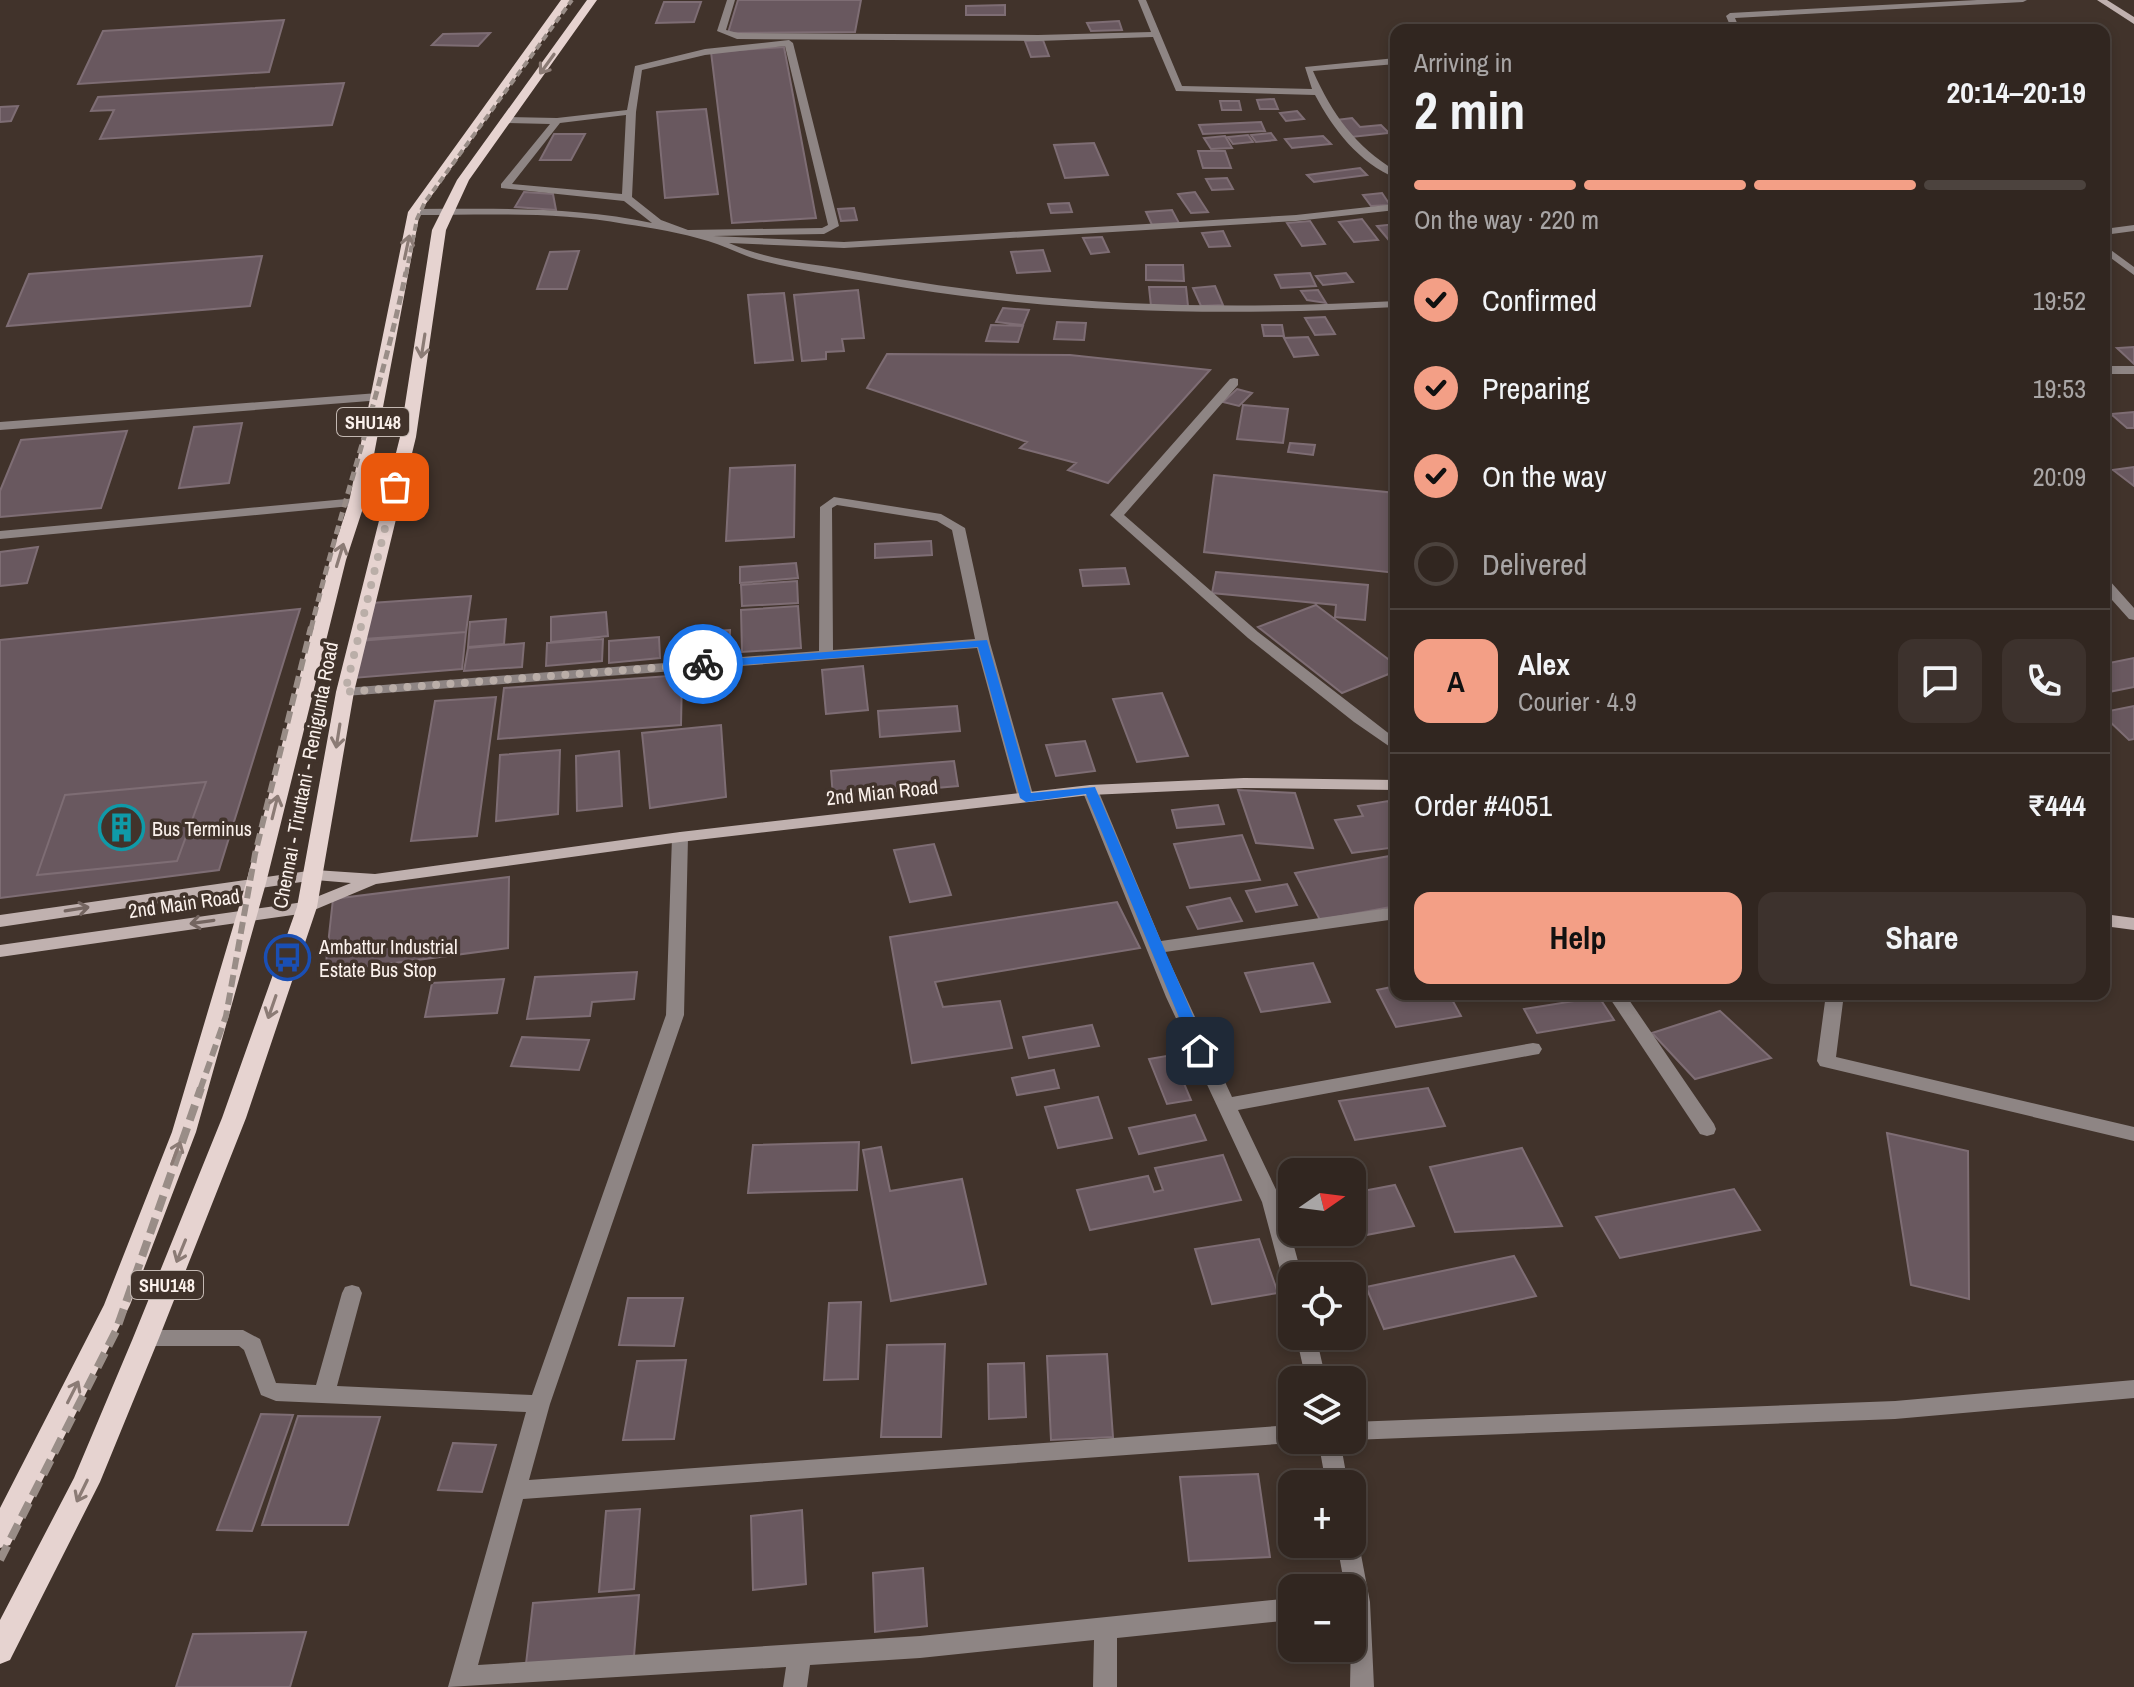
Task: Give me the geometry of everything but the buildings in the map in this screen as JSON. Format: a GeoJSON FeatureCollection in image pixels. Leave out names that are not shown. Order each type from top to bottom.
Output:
{"type":"FeatureCollection","features":[{"type":"Feature","properties":{"kind":"main road","name":"Chennai - Tiruttani - Renigunta Road"},"geometry":{"type":"LineString","coordinates":[[0,1536],[117,1305],[184,1132],[256,883],[338,560],[357,502],[414,212],[566,0]]}},
{"type":"Feature","properties":{"kind":"main road","name":"Chennai - Tiruttani - Renigunta Road"},"geometry":{"type":"LineString","coordinates":[[0,1650],[86,1482],[146,1338],[234,1118],[307,907],[345,692],[408,437],[439,230],[446,212],[505,120],[592,0]]}},
{"type":"Feature","properties":{"kind":"main road"},"geometry":{"type":"LineString","coordinates":[[2101,0],[2134,21]]}},
{"type":"Feature","properties":{"kind":"main road"},"geometry":{"type":"LineString","coordinates":[[391,320],[427,317]]}},
{"type":"Feature","properties":{"kind":"main road","name":"2nd Mian Road"},"geometry":{"type":"LineString","coordinates":[[375,879],[680,837],[1090,790],[1244,783],[1390,785]]}},
{"type":"Feature","properties":{"kind":"main road","name":"2nd Main Road"},"geometry":{"type":"LineString","coordinates":[[0,921],[315,875],[375,879]]}},
{"type":"Feature","properties":{"kind":"main road","name":"2nd Main Road"},"geometry":{"type":"LineString","coordinates":[[0,951],[307,907],[375,879]]}},
{"type":"Feature","properties":{"kind":"main road"},"geometry":{"type":"LineString","coordinates":[[2110,921],[2134,924]]}},
{"type":"Feature","properties":{"kind":"street"},"geometry":{"type":"LineString","coordinates":[[731,0],[721,31],[737,36],[1038,38],[1156,34]]}},
{"type":"Feature","properties":{"kind":"street"},"geometry":{"type":"LineString","coordinates":[[1142,0],[1179,89],[1318,92]]}},
{"type":"Feature","properties":{"kind":"street"},"geometry":{"type":"LineString","coordinates":[[1733,24],[1730,16],[2023,0]]}},
{"type":"Feature","properties":{"kind":"street"},"geometry":{"type":"LineString","coordinates":[[557,121],[505,186],[627,198],[657,222],[687,233],[824,231],[834,226],[789,43],[705,52],[638,68],[631,112],[627,198]]}},
{"type":"Feature","properties":{"kind":"street"},"geometry":{"type":"LineString","coordinates":[[1390,62],[1308,69],[1336,128],[1368,159],[1390,172]]}},
{"type":"Feature","properties":{"kind":"street"},"geometry":{"type":"LineString","coordinates":[[505,120],[557,121],[631,112]]}},
{"type":"Feature","properties":{"kind":"street"},"geometry":{"type":"LineString","coordinates":[[414,212],[549,212],[623,220],[713,239],[844,245],[958,241],[1296,218],[1390,208]]}},
{"type":"Feature","properties":{"kind":"street"},"geometry":{"type":"LineString","coordinates":[[2110,231],[2134,228]]}},
{"type":"Feature","properties":{"kind":"street"},"geometry":{"type":"LineString","coordinates":[[713,239],[745,255],[894,284],[1137,310],[1390,304]]}},
{"type":"Feature","properties":{"kind":"street"},"geometry":{"type":"LineString","coordinates":[[2110,253],[2134,272]]}},
{"type":"Feature","properties":{"kind":"street"},"geometry":{"type":"LineString","coordinates":[[2110,370],[2134,370]]}},
{"type":"Feature","properties":{"kind":"street"},"geometry":{"type":"LineString","coordinates":[[1234,382],[1117,515],[1195,589],[1303,680],[1390,742]]}},
{"type":"Feature","properties":{"kind":"street"},"geometry":{"type":"LineString","coordinates":[[0,426],[378,397]]}},
{"type":"Feature","properties":{"kind":"street"},"geometry":{"type":"LineString","coordinates":[[826,656],[826,507],[834,501],[941,518],[958,528],[983,643],[1026,798]]}},
{"type":"Feature","properties":{"kind":"street"},"geometry":{"type":"LineString","coordinates":[[0,535],[357,502]]}},
{"type":"Feature","properties":{"kind":"street"},"geometry":{"type":"LineString","coordinates":[[2110,590],[2134,616]]}},
{"type":"Feature","properties":{"kind":"street"},"geometry":{"type":"LineString","coordinates":[[345,692],[546,674],[983,643]]}},
{"type":"Feature","properties":{"kind":"street"},"geometry":{"type":"LineString","coordinates":[[1090,790],[1154,948],[1272,1202],[1288,1262]]}},
{"type":"Feature","properties":{"kind":"street"},"geometry":{"type":"LineString","coordinates":[[680,837],[675,1015],[539,1404],[462,1682],[920,1647],[1278,1610]]}},
{"type":"Feature","properties":{"kind":"street"},"geometry":{"type":"LineString","coordinates":[[1154,948],[1390,914]]}},
{"type":"Feature","properties":{"kind":"street"},"geometry":{"type":"LineString","coordinates":[[1620,1000],[1707,1129]]}},
{"type":"Feature","properties":{"kind":"street"},"geometry":{"type":"LineString","coordinates":[[1834,1000],[1826,1061],[2134,1134]]}},
{"type":"Feature","properties":{"kind":"street"},"geometry":{"type":"LineString","coordinates":[[1226,1105],[1533,1049]]}},
{"type":"Feature","properties":{"kind":"street"},"geometry":{"type":"LineString","coordinates":[[324,1394],[352,1293]]}},
{"type":"Feature","properties":{"kind":"street"},"geometry":{"type":"LineString","coordinates":[[146,1338],[243,1338],[253,1345],[268,1389],[539,1404]]}},
{"type":"Feature","properties":{"kind":"street"},"geometry":{"type":"LineString","coordinates":[[1366,1430],[1895,1410],[2134,1389]]}},
{"type":"Feature","properties":{"kind":"street"},"geometry":{"type":"LineString","coordinates":[[517,1490],[1278,1435]]}},
{"type":"Feature","properties":{"kind":"street"},"geometry":{"type":"LineString","coordinates":[[1105,1687],[1106,1628]]}},
{"type":"Feature","properties":{"kind":"street"},"geometry":{"type":"LineString","coordinates":[[795,1687],[800,1654]]}},
{"type":"Feature","properties":{"kind":"street"},"geometry":{"type":"LineString","coordinates":[[1360,1662],[1362,1687]]}},
{"type":"Feature","properties":{"kind":"railway"},"geometry":{"type":"LineString","coordinates":[[406,274],[417,219],[425,202],[572,0]]}},
{"type":"Feature","properties":{"kind":"railway"},"geometry":{"type":"LineString","coordinates":[[311,629],[385,362],[406,272]]}},
{"type":"Feature","properties":{"kind":"railway"},"geometry":{"type":"LineString","coordinates":[[200,1090],[226,1016],[255,854],[311,627]]}},
{"type":"Feature","properties":{"kind":"railway"},"geometry":{"type":"LineString","coordinates":[[0,1560],[116,1331],[201,1088]]}},
{"type":"Feature","properties":{"kind":"way so far"},"geometry":{"type":"LineString","coordinates":[[395,487],[345,692],[703,664]]}},
{"type":"Feature","properties":{"kind":"place","name":"Bus Terminus"},"geometry":{"type":"Point","coordinates":[121,828]}},
{"type":"Feature","properties":{"kind":"place","name":"Ambattur Industrial Estate Bus Stop"},"geometry":{"type":"Point","coordinates":[288,958]}},
{"type":"Feature","properties":{"kind":"route"},"geometry":{"type":"LineString","coordinates":[[703,664],[983,643],[1026,798],[1090,790],[1200,1051]]}}]}
